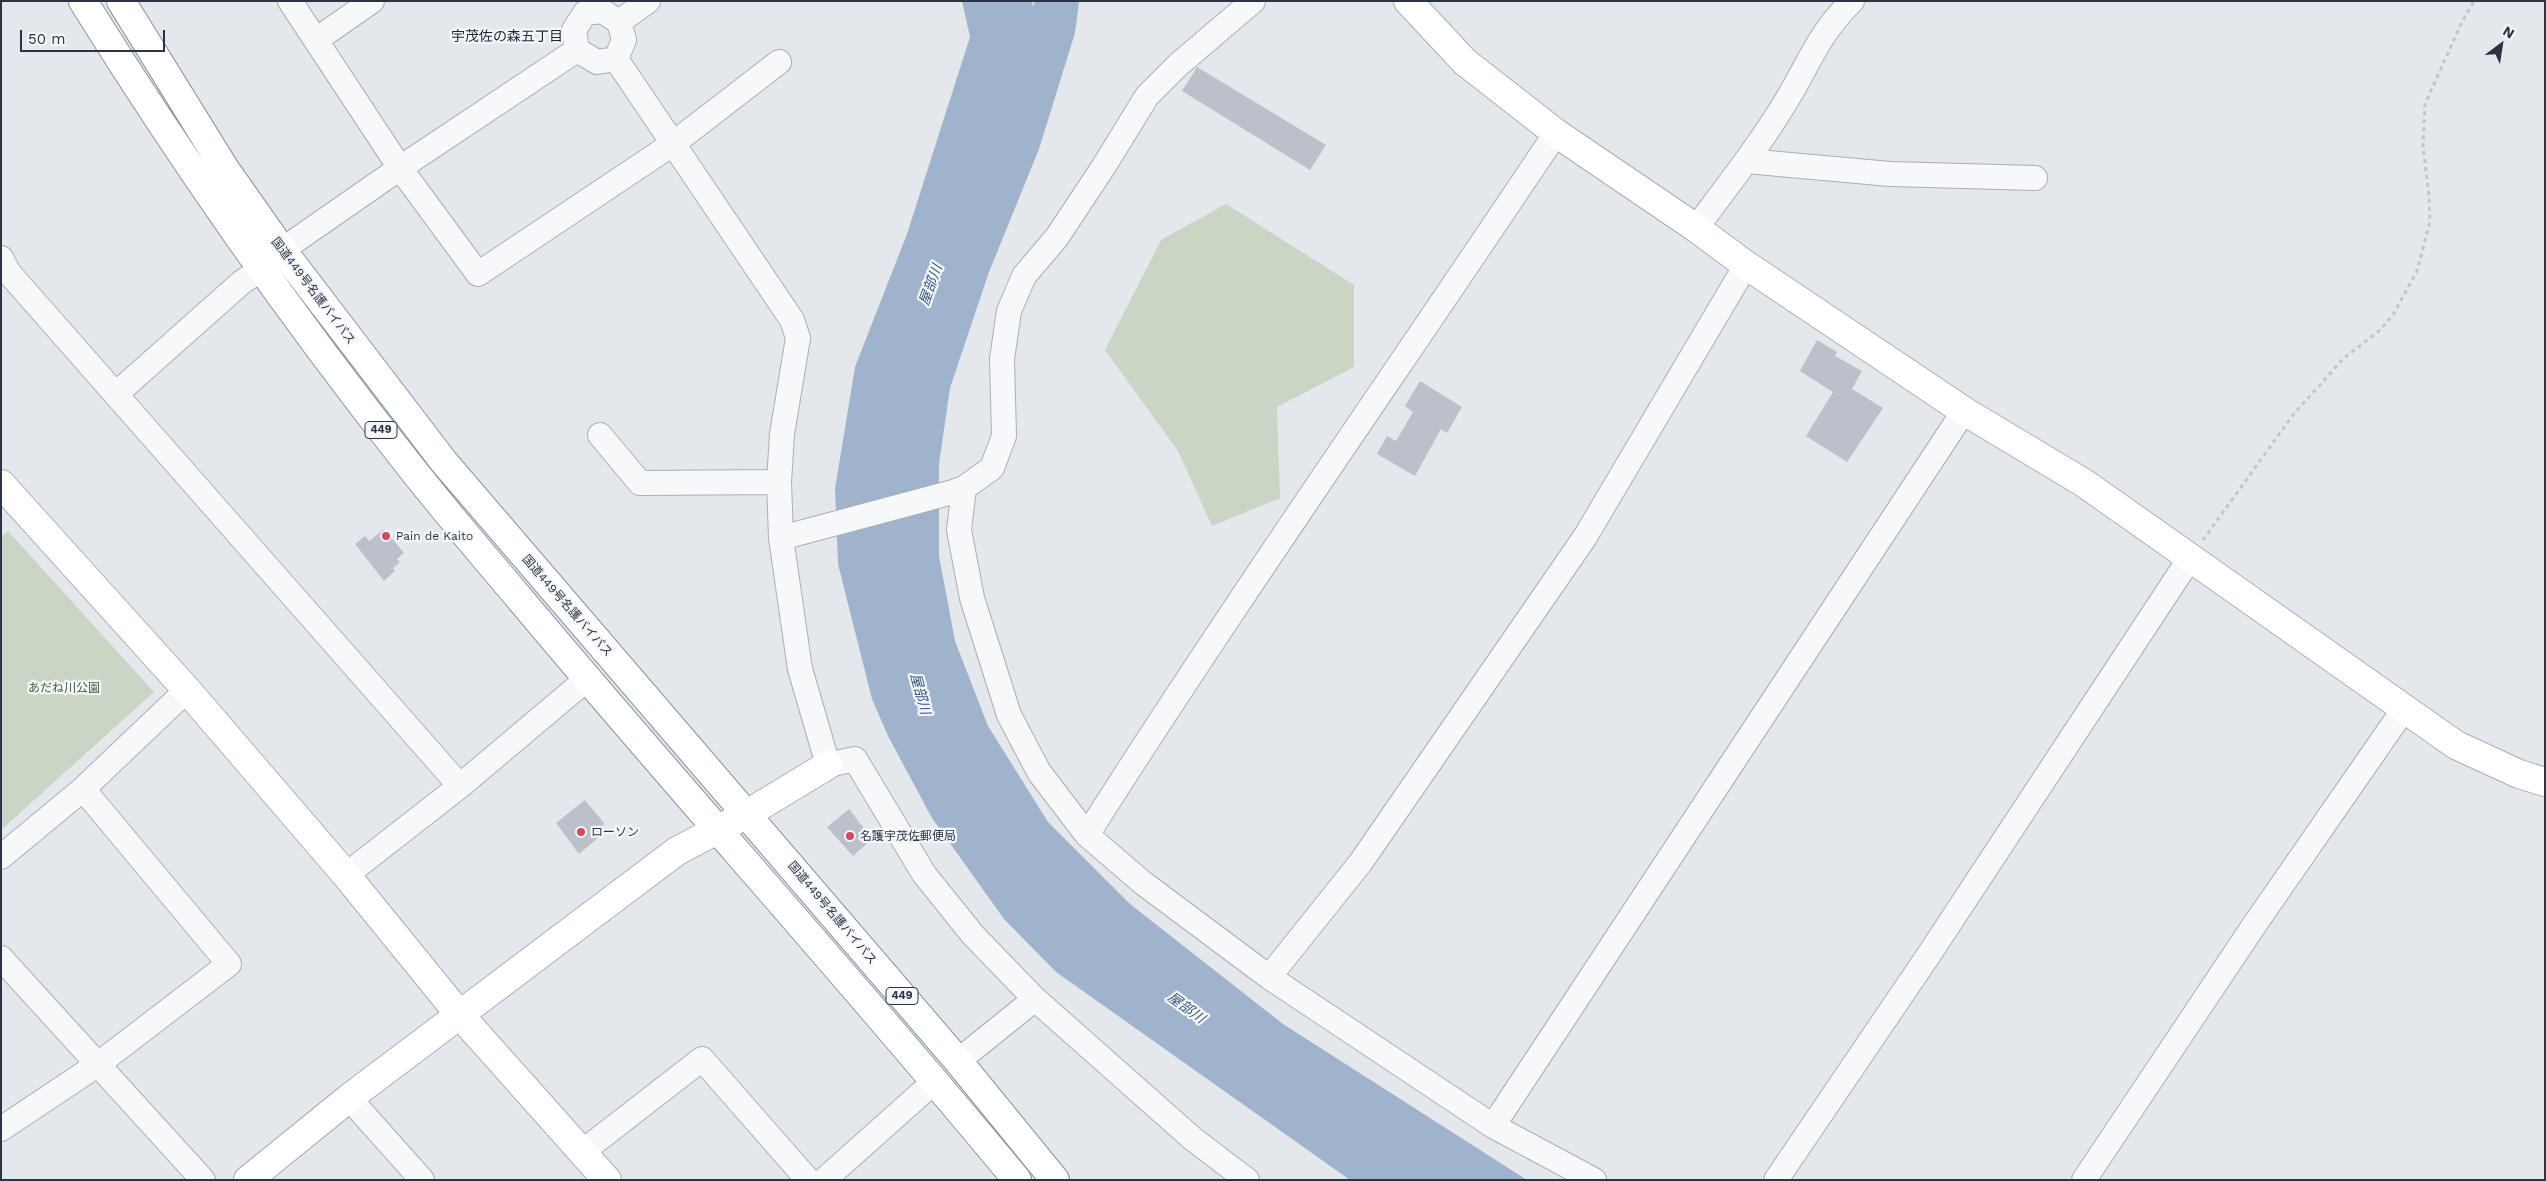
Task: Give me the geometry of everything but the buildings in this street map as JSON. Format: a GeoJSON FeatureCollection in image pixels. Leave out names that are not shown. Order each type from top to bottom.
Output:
{"type":"FeatureCollection","features":[{"type":"Feature","properties":{"kind":"main road","name":"449"},"geometry":{"type":"LineString","coordinates":[[83,1],[124,67],[262,268],[338,374],[412,469],[587,679],[1017,1180]]}},
{"type":"Feature","properties":{"kind":"main road","name":"国道449号名護バイパス"},"geometry":{"type":"LineString","coordinates":[[120,1],[225,169],[282,250],[444,462],[958,1061],[1054,1180]]}},
{"type":"Feature","properties":{"kind":"main road"},"geometry":{"type":"LineString","coordinates":[[1408,1],[1466,62],[1556,133],[1696,228],[1746,265],[1964,410],[2084,483],[2456,745],[2519,774],[2545,782]]}},
{"type":"Feature","properties":{"kind":"main road"},"geometry":{"type":"LineString","coordinates":[[3,488],[187,690],[346,875],[460,1014],[607,1180]]}},
{"type":"Feature","properties":{"kind":"main road"},"geometry":{"type":"LineString","coordinates":[[248,1180],[349,1098],[677,851],[747,814],[828,765]]}},
{"type":"Feature","properties":{"kind":"street"},"geometry":{"type":"LineString","coordinates":[[290,1],[400,168],[478,274],[674,143],[778,62]]}},
{"type":"Feature","properties":{"kind":"street"},"geometry":{"type":"LineString","coordinates":[[316,40],[372,1]]}},
{"type":"Feature","properties":{"kind":"street"},"geometry":{"type":"LineString","coordinates":[[619,22],[648,1]]}},
{"type":"Feature","properties":{"kind":"street"},"geometry":{"type":"LineString","coordinates":[[780,538],[959,490],[992,468],[1004,436],[1002,359],[1009,311],[1024,276],[1062,229],[1147,96],[1178,65],[1253,1]]}},
{"type":"Feature","properties":{"kind":"street"},"geometry":{"type":"LineString","coordinates":[[1696,228],[1746,161],[1790,93],[1820,38],[1852,1]]}},
{"type":"Feature","properties":{"kind":"street"},"geometry":{"type":"LineString","coordinates":[[577,50],[574,30],[581,7],[602,11],[619,22],[624,40],[616,59]]}},
{"type":"Feature","properties":{"kind":"street"},"geometry":{"type":"LineString","coordinates":[[282,250],[400,168],[577,50]]}},
{"type":"Feature","properties":{"kind":"street"},"geometry":{"type":"LineString","coordinates":[[577,50],[597,62],[616,59]]}},
{"type":"Feature","properties":{"kind":"street"},"geometry":{"type":"LineString","coordinates":[[616,59],[792,320],[798,338],[782,434],[779,482],[780,538],[800,669],[828,765],[855,759],[924,874],[973,935],[1035,999],[1193,1139],[1246,1180]]}},
{"type":"Feature","properties":{"kind":"street"},"geometry":{"type":"LineString","coordinates":[[1087,835],[1180,688],[1448,296],[1556,133]]}},
{"type":"Feature","properties":{"kind":"street"},"geometry":{"type":"LineString","coordinates":[[1746,161],[1890,174],[2035,178]]}},
{"type":"Feature","properties":{"kind":"street"},"geometry":{"type":"LineString","coordinates":[[1,258],[9,273],[460,786]]}},
{"type":"Feature","properties":{"kind":"street"},"geometry":{"type":"LineString","coordinates":[[1269,977],[1361,862],[1585,537],[1746,265]]}},
{"type":"Feature","properties":{"kind":"street"},"geometry":{"type":"LineString","coordinates":[[116,394],[242,282],[262,268]]}},
{"type":"Feature","properties":{"kind":"street"},"geometry":{"type":"LineString","coordinates":[[1492,1126],[1964,410]]}},
{"type":"Feature","properties":{"kind":"street"},"geometry":{"type":"LineString","coordinates":[[600,435],[640,483],[779,482]]}},
{"type":"Feature","properties":{"kind":"street"},"geometry":{"type":"LineString","coordinates":[[959,490],[959,530],[972,598],[1009,715],[1039,772],[1087,835],[1143,884],[1269,977],[1492,1126],[1594,1180]]}},
{"type":"Feature","properties":{"kind":"street"},"geometry":{"type":"LineString","coordinates":[[1776,1180],[1928,956],[2190,558]]}},
{"type":"Feature","properties":{"kind":"street"},"geometry":{"type":"LineString","coordinates":[[346,875],[460,786],[587,679]]}},
{"type":"Feature","properties":{"kind":"street"},"geometry":{"type":"LineString","coordinates":[[1,857],[83,789],[187,690]]}},
{"type":"Feature","properties":{"kind":"street"},"geometry":{"type":"LineString","coordinates":[[2084,1180],[2255,924],[2404,709]]}},
{"type":"Feature","properties":{"kind":"street"},"geometry":{"type":"LineString","coordinates":[[1,1129],[97,1065],[229,964],[83,789]]}},
{"type":"Feature","properties":{"kind":"street"},"geometry":{"type":"LineString","coordinates":[[1,958],[204,1180]]}},
{"type":"Feature","properties":{"kind":"street"},"geometry":{"type":"LineString","coordinates":[[958,1061],[1035,999]]}},
{"type":"Feature","properties":{"kind":"street"},"geometry":{"type":"LineString","coordinates":[[582,1152],[702,1059],[808,1180]]}},
{"type":"Feature","properties":{"kind":"street"},"geometry":{"type":"LineString","coordinates":[[824,1180],[934,1081]]}},
{"type":"Feature","properties":{"kind":"street"},"geometry":{"type":"LineString","coordinates":[[349,1098],[422,1180]]}},
{"type":"Feature","properties":{"kind":"path"},"geometry":{"type":"LineString","coordinates":[[2190,558],[2293,414],[2344,358],[2379,331],[2394,314],[2417,272],[2430,222],[2423,146],[2425,104],[2461,24],[2474,1]]}},
{"type":"Feature","properties":{"kind":"green space"},"geometry":{"type":"Polygon","coordinates":[[[1226,204],[1354,285],[1354,367],[1277,407],[1280,498],[1212,526],[1178,451],[1105,350],[1161,240],[1226,204]]]}},
{"type":"Feature","properties":{"kind":"green space","name":"あだね川公園"},"geometry":{"type":"Polygon","coordinates":[[[8,531],[154,692],[1,830],[1,537],[8,531]]]}},
{"type":"Feature","properties":{"kind":"water","name":"屋部川"},"geometry":{"type":"Polygon","coordinates":[[[962,1],[1032,1],[1033,7],[1035,1],[1079,1],[1075,33],[1039,149],[989,272],[950,388],[939,464],[939,556],[955,641],[988,726],[1048,822],[1130,904],[1283,1024],[1527,1180],[1350,1180],[1056,972],[1004,919],[932,818],[888,736],[872,699],[838,564],[835,489],[855,367],[907,234],[970,37],[962,1]]]}},
{"type":"Feature","properties":{"kind":"place","name":"Pain de Kaito"},"geometry":{"type":"Point","coordinates":[386,536]}},
{"type":"Feature","properties":{"kind":"place","name":"ローソン"},"geometry":{"type":"Point","coordinates":[581,832]}},
{"type":"Feature","properties":{"kind":"place","name":"名護宇茂佐郵便局"},"geometry":{"type":"Point","coordinates":[850,836]}},
{"type":"Feature","properties":{"kind":"district","name":"宇茂佐の森五丁目"},"geometry":{"type":"Point","coordinates":[507,37]}}]}
